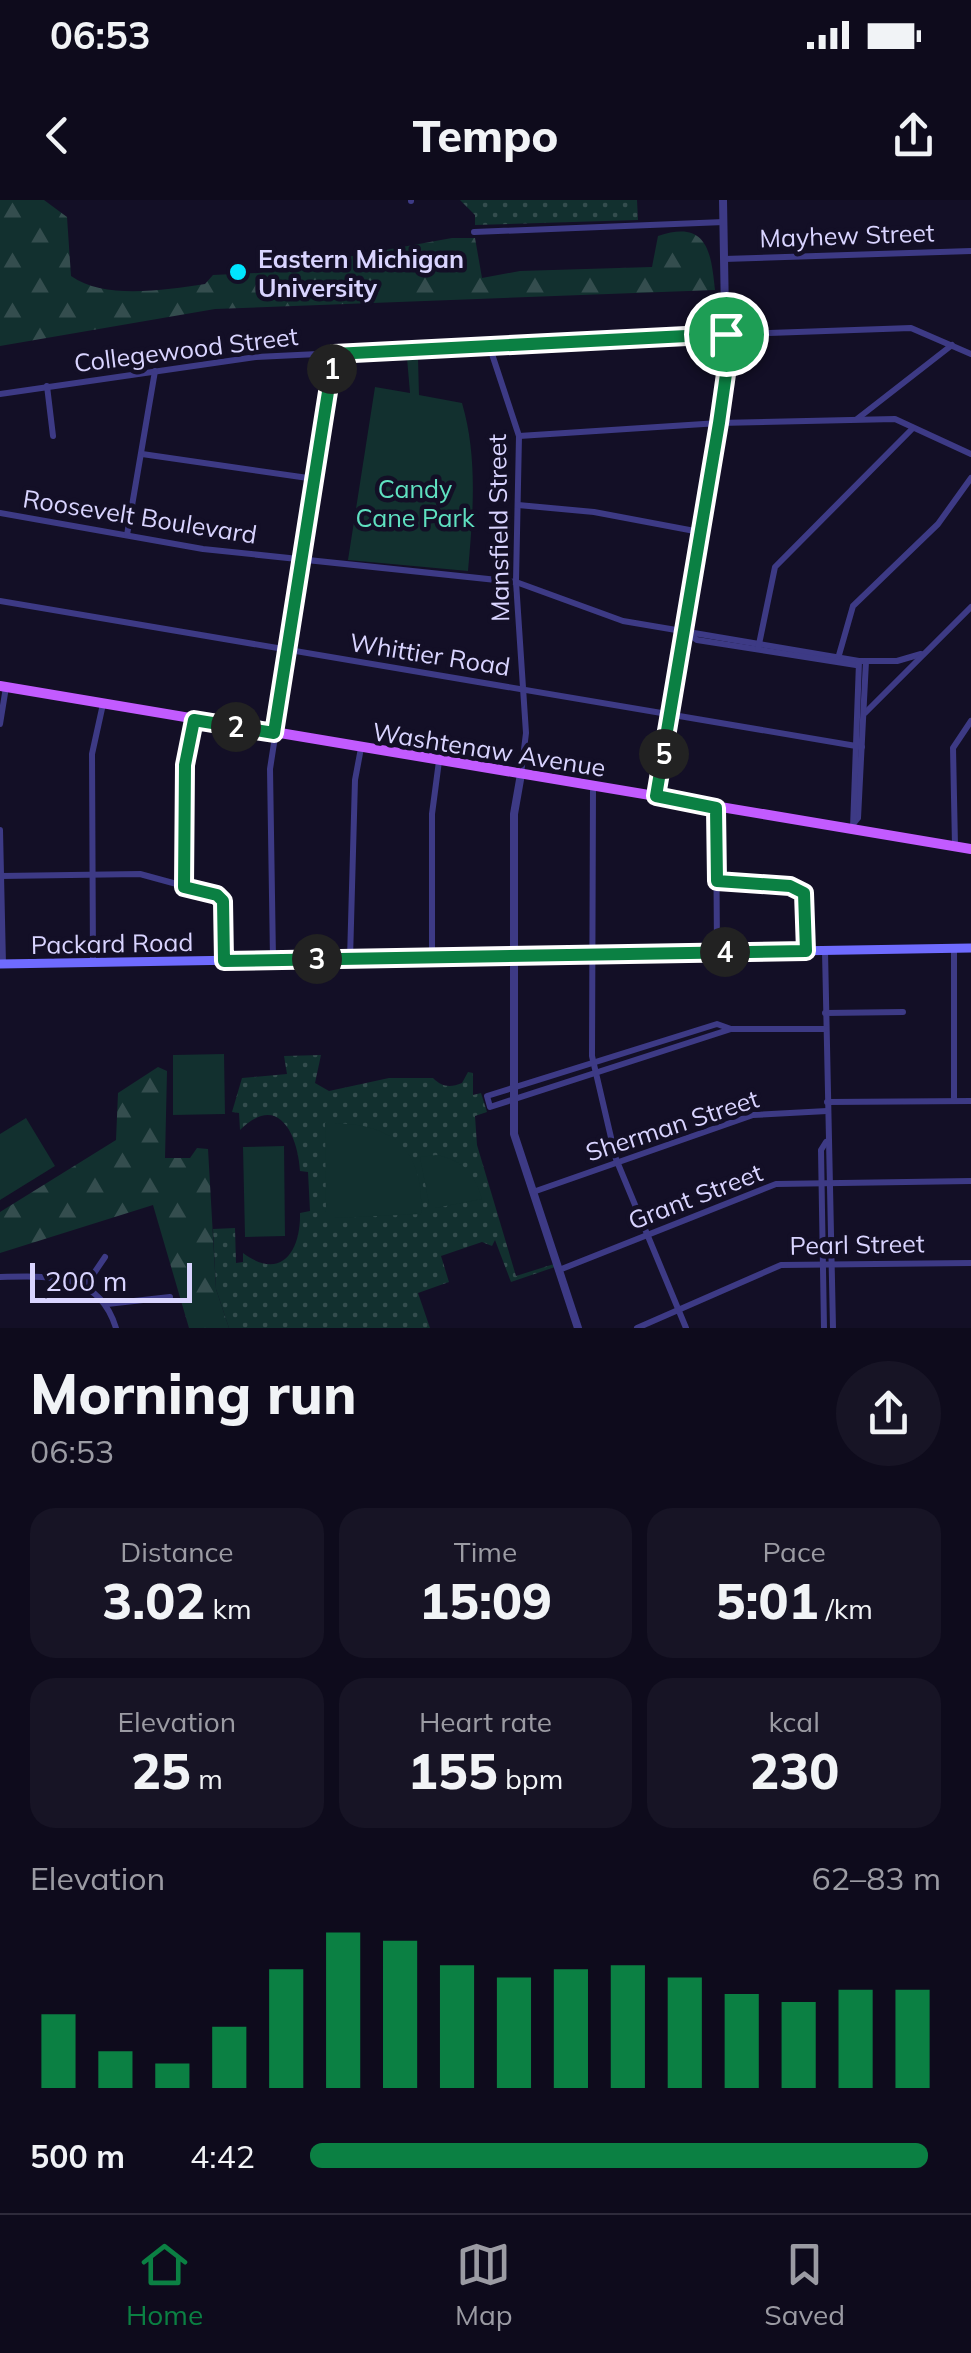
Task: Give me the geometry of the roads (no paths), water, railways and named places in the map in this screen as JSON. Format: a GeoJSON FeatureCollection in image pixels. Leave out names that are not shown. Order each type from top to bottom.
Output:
{"type":"FeatureCollection","features":[{"type":"Feature","properties":{"kind":"main road","name":"Washtenaw Avenue"},"geometry":{"type":"LineString","coordinates":[[3,687],[716,808],[853,827],[971,850]]}},
{"type":"Feature","properties":{"kind":"main road","name":"Packard Road"},"geometry":{"type":"LineString","coordinates":[[2,964],[971,948]]}},
{"type":"Feature","properties":{"kind":"street"},"geometry":{"type":"LineString","coordinates":[[656,796],[726,374],[724,200]]}},
{"type":"Feature","properties":{"kind":"street"},"geometry":{"type":"LineString","coordinates":[[474,232],[724,222]]}},
{"type":"Feature","properties":{"kind":"street","name":"Mayhew Street"},"geometry":{"type":"LineString","coordinates":[[724,259],[971,251]]}},
{"type":"Feature","properties":{"kind":"street","name":"Collegewood Street"},"geometry":{"type":"LineString","coordinates":[[0,394],[236,358],[726,334],[911,328],[971,354]]}},
{"type":"Feature","properties":{"kind":"street"},"geometry":{"type":"LineString","coordinates":[[856,420],[952,345]]}},
{"type":"Feature","properties":{"kind":"street","name":"Mansfield Street"},"geometry":{"type":"LineString","coordinates":[[489,346],[519,436],[516,582],[526,742],[521,774]]}},
{"type":"Feature","properties":{"kind":"street"},"geometry":{"type":"LineString","coordinates":[[273,960],[269,805],[274,733],[334,354]]}},
{"type":"Feature","properties":{"kind":"street"},"geometry":{"type":"LineString","coordinates":[[127,535],[156,371]]}},
{"type":"Feature","properties":{"kind":"street"},"geometry":{"type":"LineString","coordinates":[[46,386],[53,436]]}},
{"type":"Feature","properties":{"kind":"street"},"geometry":{"type":"LineString","coordinates":[[888,396],[895,420]]}},
{"type":"Feature","properties":{"kind":"street"},"geometry":{"type":"LineString","coordinates":[[519,436],[719,423],[895,420],[971,454]]}},
{"type":"Feature","properties":{"kind":"street"},"geometry":{"type":"LineString","coordinates":[[758,645],[774,567],[913,428]]}},
{"type":"Feature","properties":{"kind":"street"},"geometry":{"type":"LineString","coordinates":[[142,454],[315,479]]}},
{"type":"Feature","properties":{"kind":"street"},"geometry":{"type":"LineString","coordinates":[[839,658],[853,606],[938,524],[971,478]]}},
{"type":"Feature","properties":{"kind":"street"},"geometry":{"type":"LineString","coordinates":[[518,505],[594,512],[701,532]]}},
{"type":"Feature","properties":{"kind":"street","name":"Roosevelt Boulevard"},"geometry":{"type":"LineString","coordinates":[[0,514],[302,561],[516,582],[623,621],[839,658],[897,661],[921,654]]}},
{"type":"Feature","properties":{"kind":"street","name":"Whittier Road"},"geometry":{"type":"LineString","coordinates":[[0,601],[858,746]]}},
{"type":"Feature","properties":{"kind":"street"},"geometry":{"type":"LineString","coordinates":[[860,714],[971,606]]}},
{"type":"Feature","properties":{"kind":"street"},"geometry":{"type":"LineString","coordinates":[[853,827],[858,818],[863,661]]}},
{"type":"Feature","properties":{"kind":"street"},"geometry":{"type":"LineString","coordinates":[[0,724],[3,687]]}},
{"type":"Feature","properties":{"kind":"street"},"geometry":{"type":"LineString","coordinates":[[93,963],[92,754],[102,704]]}},
{"type":"Feature","properties":{"kind":"street"},"geometry":{"type":"LineString","coordinates":[[184,887],[185,765],[194,720]]}},
{"type":"Feature","properties":{"kind":"street"},"geometry":{"type":"LineString","coordinates":[[954,847],[953,748],[971,721]]}},
{"type":"Feature","properties":{"kind":"street"},"geometry":{"type":"LineString","coordinates":[[958,736],[971,736]]}},
{"type":"Feature","properties":{"kind":"street"},"geometry":{"type":"LineString","coordinates":[[350,958],[354,785],[361,748]]}},
{"type":"Feature","properties":{"kind":"street"},"geometry":{"type":"LineString","coordinates":[[432,957],[432,814],[439,761]]}},
{"type":"Feature","properties":{"kind":"street"},"geometry":{"type":"LineString","coordinates":[[521,774],[514,814],[514,1134],[578,1328]]}},
{"type":"Feature","properties":{"kind":"street"},"geometry":{"type":"LineString","coordinates":[[593,786],[594,1063],[618,1165],[686,1328]]}},
{"type":"Feature","properties":{"kind":"street"},"geometry":{"type":"LineString","coordinates":[[716,808],[717,952]]}},
{"type":"Feature","properties":{"kind":"street"},"geometry":{"type":"LineString","coordinates":[[0,830],[2,964]]}},
{"type":"Feature","properties":{"kind":"street"},"geometry":{"type":"LineString","coordinates":[[1,876],[152,876],[217,895],[223,901],[224,961]]}},
{"type":"Feature","properties":{"kind":"street"},"geometry":{"type":"LineString","coordinates":[[717,881],[800,888],[804,893],[806,951]]}},
{"type":"Feature","properties":{"kind":"street"},"geometry":{"type":"LineString","coordinates":[[954,950],[954,1101]]}},
{"type":"Feature","properties":{"kind":"street"},"geometry":{"type":"LineString","coordinates":[[825,951],[826,1142],[832,1183],[833,1328]]}},
{"type":"Feature","properties":{"kind":"street"},"geometry":{"type":"LineString","coordinates":[[825,1013],[904,1012]]}},
{"type":"Feature","properties":{"kind":"street"},"geometry":{"type":"LineString","coordinates":[[731,1029],[717,1024],[487,1096],[487,1102],[490,1107],[514,1100],[731,1029],[825,1029]]}},
{"type":"Feature","properties":{"kind":"street"},"geometry":{"type":"LineString","coordinates":[[827,1102],[971,1100]]}},
{"type":"Feature","properties":{"kind":"street","name":"Sherman Street"},"geometry":{"type":"LineString","coordinates":[[533,1192],[754,1115],[826,1112]]}},
{"type":"Feature","properties":{"kind":"street"},"geometry":{"type":"LineString","coordinates":[[824,1328],[821,1150],[826,1142]]}},
{"type":"Feature","properties":{"kind":"street","name":"Grant Street"},"geometry":{"type":"LineString","coordinates":[[559,1270],[776,1184],[971,1181]]}},
{"type":"Feature","properties":{"kind":"street"},"geometry":{"type":"LineString","coordinates":[[86,1285],[105,1258]]}},
{"type":"Feature","properties":{"kind":"street","name":"Pearl Street"},"geometry":{"type":"LineString","coordinates":[[637,1328],[775,1266],[971,1263]]}},
{"type":"Feature","properties":{"kind":"street"},"geometry":{"type":"LineString","coordinates":[[0,1277],[54,1277],[86,1285],[107,1304],[116,1328]]}},
{"type":"Feature","properties":{"kind":"street"},"geometry":{"type":"LineString","coordinates":[[107,1304],[170,1297]]}},
{"type":"Feature","properties":{"kind":"place","name":"Eastern Michigan University"},"geometry":{"type":"Point","coordinates":[238,272]}},
{"type":"Feature","properties":{"kind":"park label","name":"Candy Cane Park"},"geometry":{"type":"Point","coordinates":[415,502]}}]}
